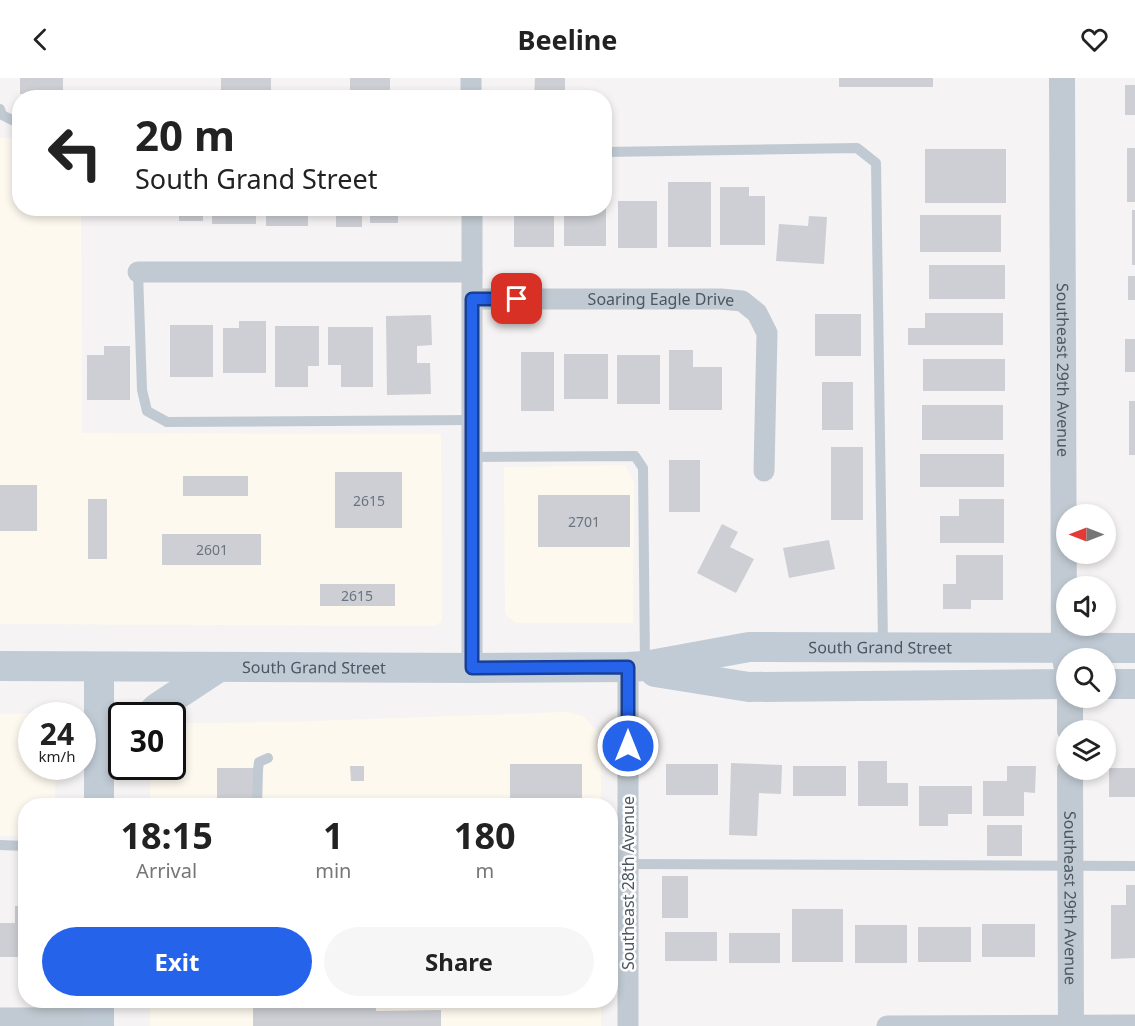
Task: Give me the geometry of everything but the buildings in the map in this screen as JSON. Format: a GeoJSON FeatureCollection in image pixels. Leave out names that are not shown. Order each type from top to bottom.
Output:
{"type":"FeatureCollection","features":[{"type":"Feature","properties":{"kind":"main road","name":"South Grand Street"},"geometry":{"type":"LineString","coordinates":[[0,666],[637,667],[749,647],[883,648],[1056,656]]}},
{"type":"Feature","properties":{"kind":"main road","name":"South Grand Street"},"geometry":{"type":"LineString","coordinates":[[1116,650],[1135,648]]}},
{"type":"Feature","properties":{"kind":"main road"},"geometry":{"type":"LineString","coordinates":[[99,667],[99,797]]}},
{"type":"Feature","properties":{"kind":"main road"},"geometry":{"type":"LineString","coordinates":[[166,702],[219,667]]}},
{"type":"Feature","properties":{"kind":"main road","name":"South Grand Street"},"geometry":{"type":"LineString","coordinates":[[637,667],[749,687],[1056,684]]}},
{"type":"Feature","properties":{"kind":"main road"},"geometry":{"type":"LineString","coordinates":[[1116,684],[1135,684]]}},
{"type":"Feature","properties":{"kind":"main road"},"geometry":{"type":"LineString","coordinates":[[99,797],[108,778]]}},
{"type":"Feature","properties":{"kind":"street","name":"Southeast 29th Avenue"},"geometry":{"type":"LineString","coordinates":[[1062,78],[1065,648]]}},
{"type":"Feature","properties":{"kind":"street"},"geometry":{"type":"LineString","coordinates":[[472,216],[472,668]]}},
{"type":"Feature","properties":{"kind":"street"},"geometry":{"type":"LineString","coordinates":[[138,272],[472,272]]}},
{"type":"Feature","properties":{"kind":"street","name":"Soaring Eagle Drive"},"geometry":{"type":"LineString","coordinates":[[472,299],[721,299],[742,301],[757,313],[767,333],[764,471]]}},
{"type":"Feature","properties":{"kind":"street","name":"Southeast 28th Avenue"},"geometry":{"type":"LineString","coordinates":[[628,1026],[628,864],[637,667]]}},
{"type":"Feature","properties":{"kind":"street","name":"Southeast 29th Avenue"},"geometry":{"type":"LineString","coordinates":[[1070,780],[1071,1025]]}},
{"type":"Feature","properties":{"kind":"street"},"geometry":{"type":"LineString","coordinates":[[0,1018],[99,1015]]}},
{"type":"Feature","properties":{"kind":"street"},"geometry":{"type":"LineString","coordinates":[[887,1026],[1135,1025]]}},
{"type":"Feature","properties":{"kind":"lane"},"geometry":{"type":"LineString","coordinates":[[0,109],[2,115],[12,120]]}},
{"type":"Feature","properties":{"kind":"lane"},"geometry":{"type":"LineString","coordinates":[[612,152],[857,147],[876,163],[883,648]]}},
{"type":"Feature","properties":{"kind":"lane"},"geometry":{"type":"LineString","coordinates":[[138,272],[142,390],[147,411],[167,422],[472,420]]}},
{"type":"Feature","properties":{"kind":"lane"},"geometry":{"type":"LineString","coordinates":[[472,457],[635,456],[643,468],[637,667]]}},
{"type":"Feature","properties":{"kind":"lane"},"geometry":{"type":"LineString","coordinates":[[257,798],[260,762],[268,758]]}},
{"type":"Feature","properties":{"kind":"lane"},"geometry":{"type":"LineString","coordinates":[[0,846],[18,846]]}},
{"type":"Feature","properties":{"kind":"lane"},"geometry":{"type":"LineString","coordinates":[[628,864],[1135,866]]}},
{"type":"Feature","properties":{"kind":"shaded area"},"geometry":{"type":"Polygon","coordinates":[[[0,138],[12,138],[12,216],[81,216],[82,433],[441,434],[442,620],[436,626],[0,624],[0,138]]]}},
{"type":"Feature","properties":{"kind":"shaded area"},"geometry":{"type":"Polygon","coordinates":[[[625,465],[634,483],[633,623],[516,623],[505,614],[504,467],[625,465]]]}},
{"type":"Feature","properties":{"kind":"shaded area"},"geometry":{"type":"Polygon","coordinates":[[[566,712],[583,716],[598,732],[601,798],[150,798],[150,780],[186,780],[186,723],[282,722],[566,712]]]}},
{"type":"Feature","properties":{"kind":"shaded area"},"geometry":{"type":"Polygon","coordinates":[[[0,714],[18,714],[18,780],[55,780],[55,798],[18,798],[18,836],[0,836],[0,714]]]}},
{"type":"Feature","properties":{"kind":"shaded area"},"geometry":{"type":"Polygon","coordinates":[[[150,1008],[601,1008],[601,1026],[150,1026],[150,1008]]]}},
{"type":"Feature","properties":{"kind":"route"},"geometry":{"type":"LineString","coordinates":[[517,299],[472,299],[472,668],[628,667],[628,746]]}}]}
